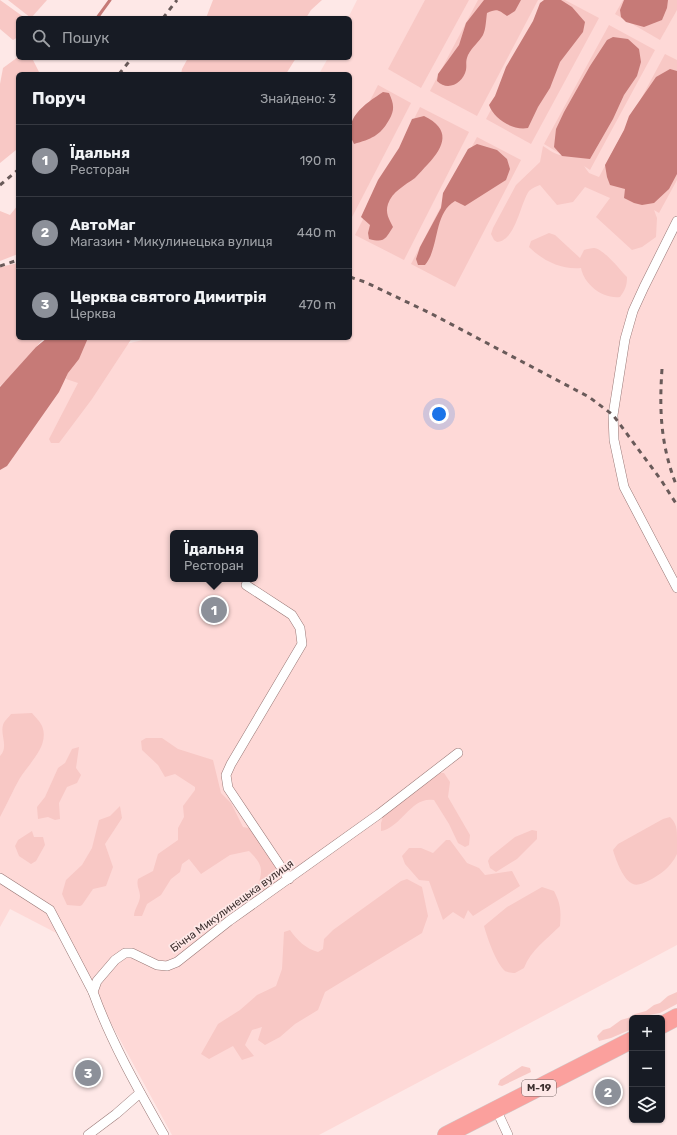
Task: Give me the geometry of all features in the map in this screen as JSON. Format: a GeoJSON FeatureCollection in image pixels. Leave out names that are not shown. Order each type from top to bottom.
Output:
{"type":"FeatureCollection","features":[{"type":"Feature","properties":{"kind":"highway"},"geometry":{"type":"LineString","coordinates":[[665,1023],[677,1017]]}},
{"type":"Feature","properties":{"kind":"highway","name":"М-19"},"geometry":{"type":"LineString","coordinates":[[446,1135],[629,1042]]}},
{"type":"Feature","properties":{"kind":"street"},"geometry":{"type":"LineString","coordinates":[[677,221],[633,311],[625,339],[613,415],[614,440],[624,487],[677,588]]}},
{"type":"Feature","properties":{"kind":"street"},"geometry":{"type":"LineString","coordinates":[[246,585],[292,615],[300,628],[302,644],[226,775],[228,788],[288,879]]}},
{"type":"Feature","properties":{"kind":"street","name":"Бічна Микулинецька вулиця"},"geometry":{"type":"LineString","coordinates":[[92,992],[97,981],[115,960],[125,953],[132,953],[157,965],[167,966],[177,962],[229,921],[379,814],[458,753]]}},
{"type":"Feature","properties":{"kind":"street"},"geometry":{"type":"LineString","coordinates":[[0,878],[50,910],[92,992],[140,1093],[164,1135]]}},
{"type":"Feature","properties":{"kind":"street"},"geometry":{"type":"LineString","coordinates":[[88,1135],[116,1114],[140,1093]]}},
{"type":"Feature","properties":{"kind":"street"},"geometry":{"type":"LineString","coordinates":[[496,1109],[508,1135]]}},
{"type":"Feature","properties":{"kind":"shaded area"},"geometry":{"type":"Polygon","coordinates":[[[0,0],[22,16],[16,16],[16,38],[13,40],[0,29],[0,0]]]}},
{"type":"Feature","properties":{"kind":"shaded area"},"geometry":{"type":"Polygon","coordinates":[[[8,0],[47,0],[33,16],[28,16],[8,0]]]}},
{"type":"Feature","properties":{"kind":"shaded area"},"geometry":{"type":"Polygon","coordinates":[[[213,0],[322,0],[311,10],[307,16],[207,16],[213,0]]]}},
{"type":"Feature","properties":{"kind":"shaded area"},"geometry":{"type":"Polygon","coordinates":[[[357,0],[677,0],[677,945],[319,1135],[172,1135],[64,937],[10,909],[0,927],[0,413],[75,356],[143,340],[352,340],[352,72],[320,72],[327,60],[352,60],[352,16],[349,16],[357,0]]]}},
{"type":"Feature","properties":{"kind":"shaded area"},"geometry":{"type":"Polygon","coordinates":[[[425,0],[469,0],[421,88],[388,69],[425,0]]]}},
{"type":"Feature","properties":{"kind":"shaded area"},"geometry":{"type":"Polygon","coordinates":[[[478,0],[538,0],[477,116],[430,91],[478,0]]]}},
{"type":"Feature","properties":{"kind":"shaded area"},"geometry":{"type":"Polygon","coordinates":[[[484,0],[521,0],[515,11],[507,16],[498,10],[487,13],[484,33],[468,55],[466,70],[462,79],[450,86],[441,84],[437,81],[438,74],[459,45],[466,23],[484,0]]]}},
{"type":"Feature","properties":{"kind":"shaded area"},"geometry":{"type":"Polygon","coordinates":[[[544,0],[561,0],[572,7],[585,22],[583,32],[560,62],[550,88],[538,107],[528,128],[516,128],[505,123],[495,115],[489,105],[495,96],[506,67],[533,21],[540,3],[544,0]]]}},
{"type":"Feature","properties":{"kind":"shaded area"},"geometry":{"type":"Polygon","coordinates":[[[550,0],[565,0],[599,18],[531,144],[486,119],[550,0]]]}},
{"type":"Feature","properties":{"kind":"shaded area"},"geometry":{"type":"Polygon","coordinates":[[[623,0],[677,0],[677,10],[660,40],[615,14],[623,0]]]}},
{"type":"Feature","properties":{"kind":"shaded area"},"geometry":{"type":"Polygon","coordinates":[[[624,0],[668,0],[667,8],[662,20],[644,27],[626,22],[621,17],[620,10],[624,0]]]}},
{"type":"Feature","properties":{"kind":"shaded area"},"geometry":{"type":"Polygon","coordinates":[[[609,25],[655,50],[590,170],[584,166],[589,173],[599,177],[665,54],[677,60],[677,180],[659,213],[654,210],[657,218],[656,237],[642,247],[632,250],[596,217],[610,198],[585,187],[573,202],[557,205],[540,185],[529,191],[517,221],[509,235],[503,240],[497,242],[491,234],[493,228],[516,185],[540,162],[543,146],[550,151],[564,156],[544,144],[609,25]]]}},
{"type":"Feature","properties":{"kind":"shaded area"},"geometry":{"type":"Polygon","coordinates":[[[613,37],[628,39],[639,49],[641,62],[637,76],[624,95],[613,119],[590,159],[562,156],[554,147],[556,129],[590,66],[607,40],[613,37]]]}},
{"type":"Feature","properties":{"kind":"shaded area"},"geometry":{"type":"Polygon","coordinates":[[[16,58],[16,60],[33,60],[39,72],[16,72],[16,150],[0,163],[0,84],[3,68],[16,58]]]}},
{"type":"Feature","properties":{"kind":"shaded area"},"geometry":{"type":"Polygon","coordinates":[[[187,60],[295,60],[287,72],[181,72],[187,60]]]}},
{"type":"Feature","properties":{"kind":"shaded area"},"geometry":{"type":"Polygon","coordinates":[[[670,69],[677,71],[677,174],[669,189],[654,203],[642,205],[624,198],[625,189],[610,185],[605,165],[624,130],[629,116],[656,77],[670,69]]]}},
{"type":"Feature","properties":{"kind":"shaded area"},"geometry":{"type":"Polygon","coordinates":[[[378,85],[411,103],[352,217],[352,136],[378,85]]]}},
{"type":"Feature","properties":{"kind":"shaded area"},"geometry":{"type":"Polygon","coordinates":[[[383,92],[389,93],[393,104],[392,113],[382,130],[374,136],[354,144],[352,138],[353,120],[362,107],[383,92]]]}},
{"type":"Feature","properties":{"kind":"shaded area"},"geometry":{"type":"Polygon","coordinates":[[[420,107],[469,132],[404,260],[355,235],[420,107]]]}},
{"type":"Feature","properties":{"kind":"shaded area"},"geometry":{"type":"Polygon","coordinates":[[[424,116],[433,121],[442,132],[441,144],[438,151],[415,178],[392,196],[387,207],[387,213],[393,227],[388,234],[382,240],[369,239],[368,233],[370,225],[361,217],[378,180],[399,148],[412,119],[424,116]]]}},
{"type":"Feature","properties":{"kind":"shaded area"},"geometry":{"type":"Polygon","coordinates":[[[477,137],[521,160],[455,287],[411,264],[477,137]]]}},
{"type":"Feature","properties":{"kind":"shaded area"},"geometry":{"type":"Polygon","coordinates":[[[477,144],[497,150],[507,159],[510,169],[506,180],[465,206],[455,201],[448,207],[440,222],[430,258],[425,265],[418,265],[416,259],[420,247],[441,208],[443,193],[468,149],[477,144]]]}},
{"type":"Feature","properties":{"kind":"shaded area"},"geometry":{"type":"Polygon","coordinates":[[[16,208],[16,255],[0,261],[0,211],[10,215],[16,208]]]}},
{"type":"Feature","properties":{"kind":"shaded area"},"geometry":{"type":"Polygon","coordinates":[[[549,233],[555,235],[580,258],[584,250],[593,248],[598,249],[607,256],[627,277],[627,283],[620,297],[607,296],[595,289],[586,280],[581,268],[567,268],[553,264],[529,247],[531,241],[549,233]]]}},
{"type":"Feature","properties":{"kind":"shaded area"},"geometry":{"type":"Polygon","coordinates":[[[16,263],[16,340],[42,340],[0,386],[0,267],[16,263]]]}},
{"type":"Feature","properties":{"kind":"shaded area"},"geometry":{"type":"Polygon","coordinates":[[[45,340],[87,340],[79,359],[68,373],[59,392],[7,466],[0,470],[0,387],[36,347],[45,340]]]}},
{"type":"Feature","properties":{"kind":"shaded area"},"geometry":{"type":"Polygon","coordinates":[[[76,340],[131,340],[92,399],[59,443],[51,443],[49,439],[78,383],[66,379],[76,340]]]}},
{"type":"Feature","properties":{"kind":"shaded area"},"geometry":{"type":"Polygon","coordinates":[[[32,713],[42,726],[44,733],[41,747],[20,778],[0,817],[0,756],[4,749],[3,725],[11,714],[32,713]]]}},
{"type":"Feature","properties":{"kind":"shaded area"},"geometry":{"type":"Polygon","coordinates":[[[146,738],[162,738],[178,749],[213,760],[221,793],[231,803],[243,827],[254,829],[263,842],[264,851],[280,866],[274,877],[275,883],[264,890],[258,885],[261,874],[260,866],[249,851],[230,855],[201,874],[189,859],[182,864],[180,872],[171,879],[161,895],[147,904],[142,916],[134,916],[140,899],[137,884],[138,879],[153,871],[158,854],[178,840],[178,828],[184,817],[183,806],[195,790],[195,787],[175,774],[165,777],[158,765],[142,750],[141,741],[146,738]]]}},
{"type":"Feature","properties":{"kind":"shaded area"},"geometry":{"type":"Polygon","coordinates":[[[79,747],[76,768],[81,775],[77,783],[67,787],[59,803],[60,819],[55,820],[48,817],[38,819],[37,807],[45,797],[58,768],[65,763],[72,749],[79,747]]]}},
{"type":"Feature","properties":{"kind":"shaded area"},"geometry":{"type":"Polygon","coordinates":[[[439,773],[444,773],[450,782],[448,797],[470,835],[469,845],[465,847],[458,843],[449,824],[434,800],[426,800],[419,803],[395,824],[381,831],[381,823],[385,811],[439,773]]]}},
{"type":"Feature","properties":{"kind":"shaded area"},"geometry":{"type":"Polygon","coordinates":[[[120,806],[122,818],[105,844],[113,867],[106,886],[93,889],[80,906],[67,905],[62,894],[66,880],[82,865],[92,848],[99,820],[110,816],[120,806]]]}},
{"type":"Feature","properties":{"kind":"shaded area"},"geometry":{"type":"Polygon","coordinates":[[[670,817],[677,829],[677,854],[675,859],[665,870],[648,881],[637,885],[629,882],[618,864],[613,850],[618,844],[663,819],[670,817]]]}},
{"type":"Feature","properties":{"kind":"shaded area"},"geometry":{"type":"Polygon","coordinates":[[[532,830],[537,831],[537,839],[517,859],[496,872],[490,868],[488,861],[490,857],[515,837],[532,830]]]}},
{"type":"Feature","properties":{"kind":"shaded area"},"geometry":{"type":"Polygon","coordinates":[[[32,831],[34,837],[43,837],[45,845],[36,861],[31,864],[19,856],[15,846],[18,840],[32,831]]]}},
{"type":"Feature","properties":{"kind":"shaded area"},"geometry":{"type":"Polygon","coordinates":[[[446,840],[450,840],[467,863],[479,868],[485,875],[512,871],[520,886],[473,916],[468,910],[464,919],[453,912],[443,920],[429,881],[419,880],[405,864],[402,856],[409,848],[421,848],[433,853],[446,840]]]}},
{"type":"Feature","properties":{"kind":"shaded area"},"geometry":{"type":"Polygon","coordinates":[[[407,879],[422,887],[428,916],[422,933],[325,992],[318,1010],[295,1024],[280,1037],[265,1045],[258,1040],[262,1027],[252,1030],[245,1045],[254,1056],[242,1060],[233,1046],[209,1059],[201,1054],[218,1024],[240,1010],[257,995],[276,986],[282,969],[284,932],[290,930],[302,944],[318,952],[323,949],[324,939],[333,930],[401,881],[407,879]]]}},
{"type":"Feature","properties":{"kind":"shaded area"},"geometry":{"type":"Polygon","coordinates":[[[542,887],[554,891],[560,908],[560,926],[535,950],[524,968],[515,973],[505,971],[495,956],[484,926],[507,907],[542,887]]]}},
{"type":"Feature","properties":{"kind":"shaded area"},"geometry":{"type":"Polygon","coordinates":[[[677,992],[677,1004],[660,1013],[634,1015],[646,1011],[654,1005],[660,1003],[668,996],[677,992]]]}},
{"type":"Feature","properties":{"kind":"shaded area"},"geometry":{"type":"Polygon","coordinates":[[[629,1018],[629,1030],[611,1038],[599,1041],[597,1036],[603,1030],[610,1028],[621,1020],[629,1018]]]}},
{"type":"Feature","properties":{"kind":"shaded area"},"geometry":{"type":"Polygon","coordinates":[[[522,1066],[530,1068],[531,1072],[502,1086],[498,1085],[500,1080],[522,1066]]]}},
{"type":"Feature","properties":{"kind":"waterway"},"geometry":{"type":"LineString","coordinates":[[98,16],[110,0]]}},
{"type":"Feature","properties":{"kind":"railway"},"geometry":{"type":"LineString","coordinates":[[165,16],[177,0]]}},
{"type":"Feature","properties":{"kind":"railway"},"geometry":{"type":"LineString","coordinates":[[121,72],[130,60]]}},
{"type":"Feature","properties":{"kind":"railway"},"geometry":{"type":"LineString","coordinates":[[0,185],[16,172]]}},
{"type":"Feature","properties":{"kind":"railway"},"geometry":{"type":"LineString","coordinates":[[0,266],[16,261]]}},
{"type":"Feature","properties":{"kind":"railway"},"geometry":{"type":"LineString","coordinates":[[352,278],[365,282],[430,313],[589,397],[613,415],[661,480],[677,505]]}},
{"type":"Feature","properties":{"kind":"railway"},"geometry":{"type":"LineString","coordinates":[[662,369],[662,429],[667,458],[677,487]]}},
{"type":"Feature","properties":{"kind":"place","name":"Їдальня"},"geometry":{"type":"Point","coordinates":[214,610]}},
{"type":"Feature","properties":{"kind":"place","name":"Церква святого Димитрія"},"geometry":{"type":"Point","coordinates":[88,1073]}},
{"type":"Feature","properties":{"kind":"place","name":"АвтоМаг"},"geometry":{"type":"Point","coordinates":[608,1092]}}]}
